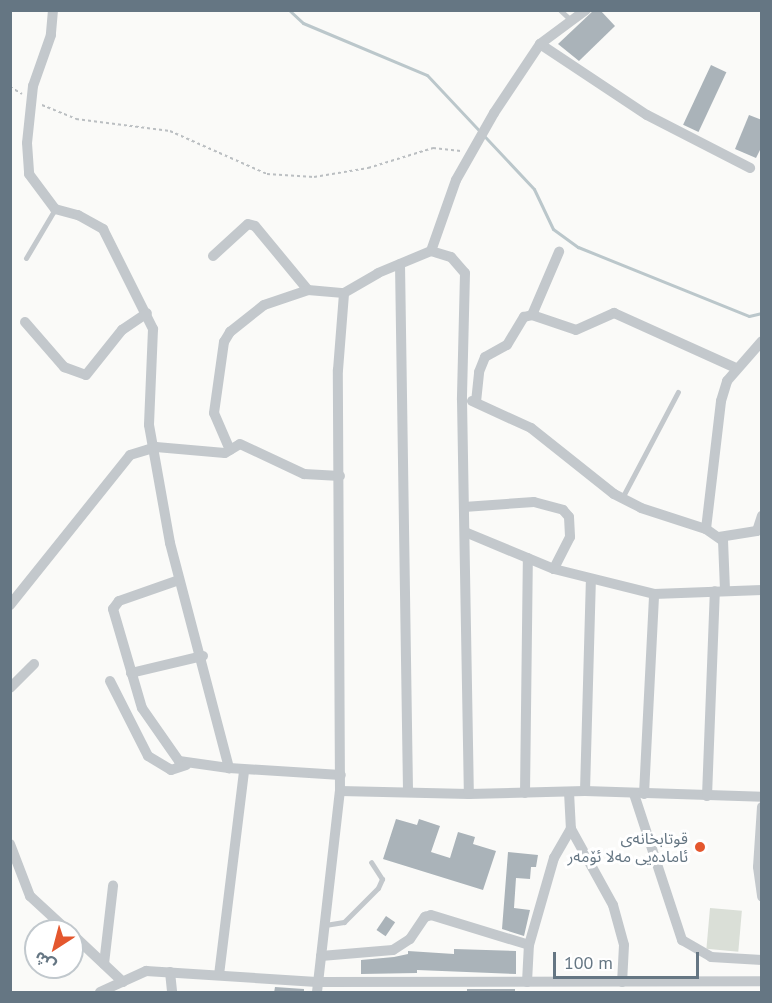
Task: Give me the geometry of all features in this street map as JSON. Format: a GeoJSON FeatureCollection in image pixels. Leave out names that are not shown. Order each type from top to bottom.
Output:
{"type":"FeatureCollection","features":[{"type":"Feature","properties":{"kind":"street"},"geometry":{"type":"LineString","coordinates":[[53,10],[54,26],[32,100],[27,143],[30,174],[55,209],[85,218],[103,229],[153,329],[149,425],[156,447],[179,580],[202,656],[229,768]]}},
{"type":"Feature","properties":{"kind":"street"},"geometry":{"type":"LineString","coordinates":[[431,252],[456,180],[486,127],[540,45],[586,10]]}},
{"type":"Feature","properties":{"kind":"street"},"geometry":{"type":"LineString","coordinates":[[540,45],[647,115],[750,168]]}},
{"type":"Feature","properties":{"kind":"street"},"geometry":{"type":"LineString","coordinates":[[213,256],[248,224],[255,226],[308,290]]}},
{"type":"Feature","properties":{"kind":"street"},"geometry":{"type":"LineString","coordinates":[[230,450],[214,413],[224,342],[242,320],[264,305],[308,290],[344,293],[400,264],[431,252],[451,257],[465,273],[462,400],[470,794]]}},
{"type":"Feature","properties":{"kind":"street"},"geometry":{"type":"LineString","coordinates":[[532,315],[559,252]]}},
{"type":"Feature","properties":{"kind":"street"},"geometry":{"type":"LineString","coordinates":[[400,264],[408,792]]}},
{"type":"Feature","properties":{"kind":"street"},"geometry":{"type":"LineString","coordinates":[[317,987],[341,775],[338,370],[344,293]]}},
{"type":"Feature","properties":{"kind":"street"},"geometry":{"type":"LineString","coordinates":[[25,322],[64,367],[86,375],[122,330],[147,313]]}},
{"type":"Feature","properties":{"kind":"street"},"geometry":{"type":"LineString","coordinates":[[476,402],[479,372],[485,357],[507,345],[524,317],[532,315],[576,330],[614,313],[736,368]]}},
{"type":"Feature","properties":{"kind":"street"},"geometry":{"type":"LineString","coordinates":[[706,529],[721,402],[736,368],[762,341]]}},
{"type":"Feature","properties":{"kind":"street"},"geometry":{"type":"LineString","coordinates":[[462,400],[476,402],[531,428],[622,498],[706,529],[723,541],[706,795]]}},
{"type":"Feature","properties":{"kind":"street"},"geometry":{"type":"LineString","coordinates":[[10,605],[121,463],[130,455],[156,447],[217,453],[230,450],[240,444],[248,446],[293,471],[340,476]]}},
{"type":"Feature","properties":{"kind":"street"},"geometry":{"type":"LineString","coordinates":[[464,507],[534,502],[563,510],[569,517],[570,537],[554,569]]}},
{"type":"Feature","properties":{"kind":"street"},"geometry":{"type":"LineString","coordinates":[[719,537],[757,531],[762,516]]}},
{"type":"Feature","properties":{"kind":"street"},"geometry":{"type":"LineString","coordinates":[[465,532],[554,569],[654,594],[762,590]]}},
{"type":"Feature","properties":{"kind":"street"},"geometry":{"type":"LineString","coordinates":[[525,793],[528,558]]}},
{"type":"Feature","properties":{"kind":"street"},"geometry":{"type":"LineString","coordinates":[[179,580],[114,604],[142,708],[179,761],[186,765],[244,771],[341,775]]}},
{"type":"Feature","properties":{"kind":"street"},"geometry":{"type":"LineString","coordinates":[[585,791],[591,580]]}},
{"type":"Feature","properties":{"kind":"street"},"geometry":{"type":"LineString","coordinates":[[654,594],[639,794],[682,940],[711,957],[762,960]]}},
{"type":"Feature","properties":{"kind":"street"},"geometry":{"type":"LineString","coordinates":[[131,673],[202,656]]}},
{"type":"Feature","properties":{"kind":"street"},"geometry":{"type":"LineString","coordinates":[[10,688],[34,664]]}},
{"type":"Feature","properties":{"kind":"street"},"geometry":{"type":"LineString","coordinates":[[110,681],[148,756],[171,771],[186,765]]}},
{"type":"Feature","properties":{"kind":"street"},"geometry":{"type":"LineString","coordinates":[[219,975],[244,771]]}},
{"type":"Feature","properties":{"kind":"street"},"geometry":{"type":"LineString","coordinates":[[340,791],[470,794],[585,791],[762,797]]}},
{"type":"Feature","properties":{"kind":"street"},"geometry":{"type":"LineString","coordinates":[[569,792],[571,829],[613,905],[624,945],[622,982]]}},
{"type":"Feature","properties":{"kind":"street"},"geometry":{"type":"LineString","coordinates":[[762,807],[758,867],[762,897]]}},
{"type":"Feature","properties":{"kind":"street"},"geometry":{"type":"LineString","coordinates":[[527,982],[529,945],[554,858],[571,829]]}},
{"type":"Feature","properties":{"kind":"street"},"geometry":{"type":"LineString","coordinates":[[10,844],[30,896],[55,919]]}},
{"type":"Feature","properties":{"kind":"street"},"geometry":{"type":"LineString","coordinates":[[104,964],[113,885]]}},
{"type":"Feature","properties":{"kind":"street"},"geometry":{"type":"LineString","coordinates":[[321,956],[393,950],[410,939],[425,917],[431,915],[529,945]]}},
{"type":"Feature","properties":{"kind":"street"},"geometry":{"type":"LineString","coordinates":[[84,945],[123,982]]}},
{"type":"Feature","properties":{"kind":"street"},"geometry":{"type":"LineString","coordinates":[[100,993],[146,971],[219,975],[317,987],[527,982],[762,981]]}},
{"type":"Feature","properties":{"kind":"street"},"geometry":{"type":"LineString","coordinates":[[170,972],[172,993]]}},
{"type":"Feature","properties":{"kind":"lane"},"geometry":{"type":"LineString","coordinates":[[560,10],[572,21]]}},
{"type":"Feature","properties":{"kind":"lane"},"geometry":{"type":"LineString","coordinates":[[26,258],[55,209]]}},
{"type":"Feature","properties":{"kind":"lane"},"geometry":{"type":"LineString","coordinates":[[622,498],[678,392]]}},
{"type":"Feature","properties":{"kind":"lane"},"geometry":{"type":"LineString","coordinates":[[325,925],[344,922],[378,888],[382,879],[370,862]]}},
{"type":"Feature","properties":{"kind":"path"},"geometry":{"type":"LineString","coordinates":[[10,87],[32,100],[76,119],[170,131],[267,174],[314,177],[368,168],[434,148],[447,147],[471,154]]}},
{"type":"Feature","properties":{"kind":"shaded area"},"geometry":{"type":"Polygon","coordinates":[[[710,908],[742,911],[738,952],[706,949],[710,908]]]}},
{"type":"Feature","properties":{"kind":"building"},"geometry":{"type":"Polygon","coordinates":[[[594,10],[600,10],[615,26],[579,61],[558,44],[594,10]]]}},
{"type":"Feature","properties":{"kind":"building"},"geometry":{"type":"Polygon","coordinates":[[[711,65],[726,72],[699,132],[683,125],[711,65]]]}},
{"type":"Feature","properties":{"kind":"building"},"geometry":{"type":"Polygon","coordinates":[[[749,115],[762,120],[762,146],[756,158],[735,149],[749,115]]]}},
{"type":"Feature","properties":{"kind":"building"},"geometry":{"type":"Polygon","coordinates":[[[396,819],[417,825],[419,819],[440,826],[431,852],[450,858],[458,832],[475,837],[473,844],[496,851],[483,890],[383,859],[396,819]]]}},
{"type":"Feature","properties":{"kind":"building"},"geometry":{"type":"Polygon","coordinates":[[[508,852],[538,855],[536,867],[531,867],[530,879],[516,878],[514,908],[530,910],[524,936],[502,929],[508,852]]]}},
{"type":"Feature","properties":{"kind":"building"},"geometry":{"type":"Polygon","coordinates":[[[386,916],[395,922],[386,936],[376,930],[386,916]]]}},
{"type":"Feature","properties":{"kind":"building"},"geometry":{"type":"Polygon","coordinates":[[[454,949],[516,951],[516,974],[417,970],[417,973],[361,974],[361,960],[394,957],[408,954],[408,951],[454,954],[454,949]]]}},
{"type":"Feature","properties":{"kind":"building"},"geometry":{"type":"Polygon","coordinates":[[[275,987],[304,989],[304,993],[274,993],[275,987]]]}},
{"type":"Feature","properties":{"kind":"building"},"geometry":{"type":"Polygon","coordinates":[[[467,989],[515,989],[515,992],[467,992],[467,989]]]}},
{"type":"Feature","properties":{"kind":"waterway"},"geometry":{"type":"LineString","coordinates":[[289,10],[303,23],[427,75],[534,189],[553,229],[578,247],[749,316],[762,313]]}},
{"type":"Feature","properties":{"kind":"place","name":"قوتابخانەی ئامادەیی مەلا ئۆمەر"},"geometry":{"type":"Point","coordinates":[700,847]}}]}
